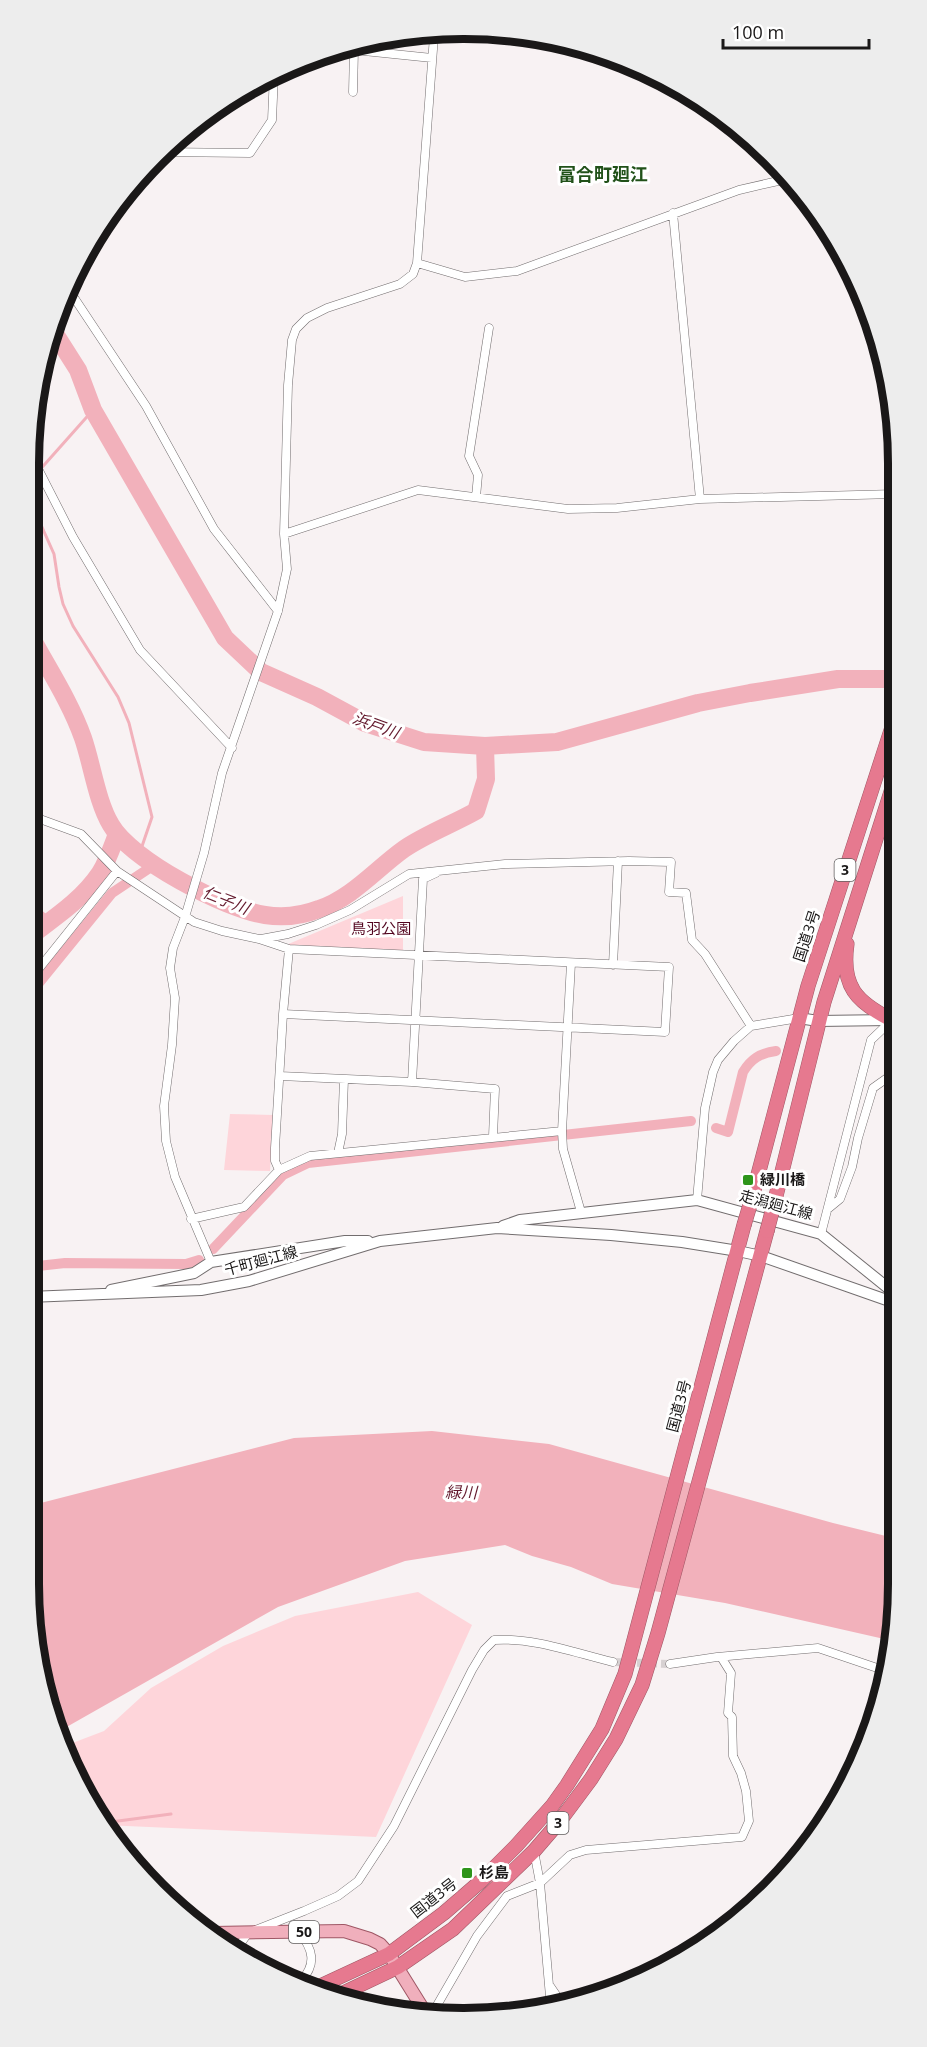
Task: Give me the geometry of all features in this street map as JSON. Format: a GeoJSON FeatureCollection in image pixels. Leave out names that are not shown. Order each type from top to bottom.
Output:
{"type":"FeatureCollection","features":[{"type":"Feature","properties":{"kind":"highway","name":"国道3号"},"geometry":{"type":"LineString","coordinates":[[324,1984],[389,1954],[481,1881],[552,1806],[602,1729],[625,1674],[808,986],[888,740]]}},
{"type":"Feature","properties":{"kind":"highway","name":"3"},"geometry":{"type":"LineString","coordinates":[[346,1991],[398,1967],[453,1929],[534,1851],[591,1779],[616,1739],[642,1685],[759,1263],[818,1021],[888,801]]}},
{"type":"Feature","properties":{"kind":"highway"},"geometry":{"type":"LineString","coordinates":[[850,918],[845,953],[846,973],[851,987],[863,1004],[888,1017]]}},
{"type":"Feature","properties":{"kind":"main road"},"geometry":{"type":"LineString","coordinates":[[799,1018],[818,1021],[888,1020]]}},
{"type":"Feature","properties":{"kind":"main road","name":"千町廻江線"},"geometry":{"type":"LineString","coordinates":[[497,1228],[520,1220],[697,1200]]}},
{"type":"Feature","properties":{"kind":"main road","name":"走潟廻江線"},"geometry":{"type":"LineString","coordinates":[[697,1200],[821,1234],[888,1288]]}},
{"type":"Feature","properties":{"kind":"main road","name":"千町廻江線"},"geometry":{"type":"LineString","coordinates":[[39,1297],[201,1290],[240,1283],[380,1241],[497,1228],[610,1234],[737,1256]]}},
{"type":"Feature","properties":{"kind":"main road"},"geometry":{"type":"LineString","coordinates":[[92,1295],[194,1273],[211,1262],[345,1241],[380,1241]]}},
{"type":"Feature","properties":{"kind":"main road"},"geometry":{"type":"LineString","coordinates":[[737,1256],[888,1301]]}},
{"type":"Feature","properties":{"kind":"main road","name":"50"},"geometry":{"type":"LineString","coordinates":[[224,1933],[344,1932],[370,1939],[380,1944],[389,1954],[423,2006]]}},
{"type":"Feature","properties":{"kind":"street"},"geometry":{"type":"LineString","coordinates":[[211,1262],[175,1177],[166,1141],[164,1106],[175,998],[170,968],[173,948],[204,853],[222,773],[278,611],[287,569],[284,534],[288,385],[292,340],[296,329],[307,318],[327,308],[400,284],[413,274],[417,263],[433,40]]}},
{"type":"Feature","properties":{"kind":"street"},"geometry":{"type":"LineString","coordinates":[[363,51],[432,58]]}},
{"type":"Feature","properties":{"kind":"street"},"geometry":{"type":"LineString","coordinates":[[353,92],[354,53]]}},
{"type":"Feature","properties":{"kind":"street"},"geometry":{"type":"LineString","coordinates":[[175,152],[250,153],[272,120],[274,84]]}},
{"type":"Feature","properties":{"kind":"street"},"geometry":{"type":"LineString","coordinates":[[417,263],[465,277],[516,271],[739,190],[780,181]]}},
{"type":"Feature","properties":{"kind":"street"},"geometry":{"type":"LineString","coordinates":[[673,213],[700,499]]}},
{"type":"Feature","properties":{"kind":"street"},"geometry":{"type":"LineString","coordinates":[[73,296],[146,406],[214,529],[278,611]]}},
{"type":"Feature","properties":{"kind":"street"},"geometry":{"type":"LineString","coordinates":[[476,497],[478,476],[469,456],[489,328]]}},
{"type":"Feature","properties":{"kind":"street"},"geometry":{"type":"LineString","coordinates":[[39,472],[73,537],[140,650],[232,748]]}},
{"type":"Feature","properties":{"kind":"street"},"geometry":{"type":"LineString","coordinates":[[284,534],[418,490],[568,509],[617,508],[700,499],[888,494]]}},
{"type":"Feature","properties":{"kind":"street"},"geometry":{"type":"LineString","coordinates":[[39,819],[81,834],[117,871],[185,917],[222,931],[259,939],[289,949],[669,968],[664,1032],[283,1014]]}},
{"type":"Feature","properties":{"kind":"street"},"geometry":{"type":"LineString","coordinates":[[613,965],[618,861]]}},
{"type":"Feature","properties":{"kind":"street"},"geometry":{"type":"LineString","coordinates":[[259,939],[288,934],[316,925],[350,910],[409,874],[505,864],[671,862],[669,892],[686,893],[692,940],[705,954],[751,1026]]}},
{"type":"Feature","properties":{"kind":"street"},"geometry":{"type":"LineString","coordinates":[[39,967],[117,871]]}},
{"type":"Feature","properties":{"kind":"street"},"geometry":{"type":"LineString","coordinates":[[412,1082],[423,879],[442,871]]}},
{"type":"Feature","properties":{"kind":"street"},"geometry":{"type":"LineString","coordinates":[[279,1170],[275,1161],[289,949]]}},
{"type":"Feature","properties":{"kind":"street"},"geometry":{"type":"LineString","coordinates":[[571,963],[562,1131],[563,1149],[581,1212]]}},
{"type":"Feature","properties":{"kind":"street"},"geometry":{"type":"LineString","coordinates":[[697,1200],[705,1108],[718,1060],[751,1026],[799,1018]]}},
{"type":"Feature","properties":{"kind":"street"},"geometry":{"type":"LineString","coordinates":[[821,1234],[871,1040],[888,1025]]}},
{"type":"Feature","properties":{"kind":"street"},"geometry":{"type":"LineString","coordinates":[[280,1076],[412,1082],[495,1089],[493,1136]]}},
{"type":"Feature","properties":{"kind":"street"},"geometry":{"type":"LineString","coordinates":[[829,1208],[840,1199],[852,1167],[873,1088],[888,1077]]}},
{"type":"Feature","properties":{"kind":"street"},"geometry":{"type":"LineString","coordinates":[[338,1153],[342,1134],[344,1079]]}},
{"type":"Feature","properties":{"kind":"street"},"geometry":{"type":"LineString","coordinates":[[192,1219],[244,1207],[279,1170],[310,1156],[493,1136],[562,1131]]}},
{"type":"Feature","properties":{"kind":"street"},"geometry":{"type":"LineString","coordinates":[[240,1944],[248,1933],[329,1900],[358,1881],[394,1826],[472,1670],[484,1650],[494,1640],[506,1639],[549,1646],[613,1662]]}},
{"type":"Feature","properties":{"kind":"street"},"geometry":{"type":"LineString","coordinates":[[670,1664],[818,1648],[879,1669]]}},
{"type":"Feature","properties":{"kind":"street"},"geometry":{"type":"LineString","coordinates":[[436,2007],[477,1936],[507,1896],[540,1883],[570,1855],[586,1850],[742,1837],[749,1821],[747,1791],[733,1756],[732,1717],[728,1713],[731,1673],[722,1657]]}},
{"type":"Feature","properties":{"kind":"street"},"geometry":{"type":"LineString","coordinates":[[534,1851],[540,1883],[550,1999]]}},
{"type":"Feature","properties":{"kind":"street"},"geometry":{"type":"LineString","coordinates":[[299,1932],[306,1941],[312,1959],[309,1972],[304,1977]]}},
{"type":"Feature","properties":{"kind":"street"},"geometry":{"type":"LineString","coordinates":[[549,1984],[558,1997]]}},
{"type":"Feature","properties":{"kind":"green space","name":"鳥羽公園"},"geometry":{"type":"Polygon","coordinates":[[[403,896],[403,952],[286,945],[403,896]]]}},
{"type":"Feature","properties":{"kind":"green space"},"geometry":{"type":"Polygon","coordinates":[[[230,1114],[273,1115],[270,1171],[224,1170],[230,1114]]]}},
{"type":"Feature","properties":{"kind":"green space"},"geometry":{"type":"Polygon","coordinates":[[[418,1592],[472,1625],[376,1837],[116,1826],[96,1796],[70,1744],[104,1731],[151,1688],[223,1646],[295,1616],[418,1592]]]}},
{"type":"Feature","properties":{"kind":"water","name":"緑川"},"geometry":{"type":"Polygon","coordinates":[[[432,1431],[549,1444],[888,1537],[887,1611],[884,1639],[725,1603],[612,1584],[571,1567],[532,1556],[505,1545],[405,1561],[278,1607],[65,1728],[53,1693],[43,1639],[39,1584],[39,1503],[294,1438],[432,1431]]]}},
{"type":"Feature","properties":{"kind":"waterway","name":"浜戸川"},"geometry":{"type":"LineString","coordinates":[[58,339],[78,370],[93,410],[225,638],[261,672],[317,697],[365,723],[424,742],[485,746],[557,742],[698,703],[750,693],[838,679],[888,679]]}},
{"type":"Feature","properties":{"kind":"waterway"},"geometry":{"type":"LineString","coordinates":[[39,471],[93,410]]}},
{"type":"Feature","properties":{"kind":"waterway"},"geometry":{"type":"LineString","coordinates":[[39,520],[54,554],[63,604],[73,626],[118,697],[129,723],[152,817],[139,855]]}},
{"type":"Feature","properties":{"kind":"waterway","name":"仁子川"},"geometry":{"type":"LineString","coordinates":[[39,651],[72,711],[83,738],[106,816],[122,839],[138,853],[180,881],[227,903],[265,915],[299,915],[331,904],[353,890],[404,849],[476,811],[486,779],[485,746]]}},
{"type":"Feature","properties":{"kind":"waterway"},"geometry":{"type":"LineString","coordinates":[[39,929],[67,908],[93,883],[105,864],[117,834]]}},
{"type":"Feature","properties":{"kind":"waterway"},"geometry":{"type":"LineString","coordinates":[[39,983],[112,893],[154,865]]}},
{"type":"Feature","properties":{"kind":"waterway"},"geometry":{"type":"LineString","coordinates":[[39,910],[51,920]]}},
{"type":"Feature","properties":{"kind":"waterway"},"geometry":{"type":"LineString","coordinates":[[716,1128],[728,1132],[746,1067],[761,1055],[776,1051]]}},
{"type":"Feature","properties":{"kind":"waterway"},"geometry":{"type":"LineString","coordinates":[[213,1249],[283,1175],[308,1163],[691,1121]]}},
{"type":"Feature","properties":{"kind":"waterway"},"geometry":{"type":"LineString","coordinates":[[39,1266],[65,1263],[186,1264],[199,1260]]}},
{"type":"Feature","properties":{"kind":"waterway"},"geometry":{"type":"LineString","coordinates":[[113,1822],[171,1814]]}},
{"type":"Feature","properties":{"kind":"tunnel"},"geometry":{"type":"LineString","coordinates":[[613,1662],[670,1664]]}},
{"type":"Feature","properties":{"kind":"place","name":"緑川橋"},"geometry":{"type":"Point","coordinates":[748,1180]}},
{"type":"Feature","properties":{"kind":"place","name":"杉島"},"geometry":{"type":"Point","coordinates":[467,1873]}},
{"type":"Feature","properties":{"kind":"district","name":"富合町廻江"},"geometry":{"type":"Point","coordinates":[603,175]}}]}
